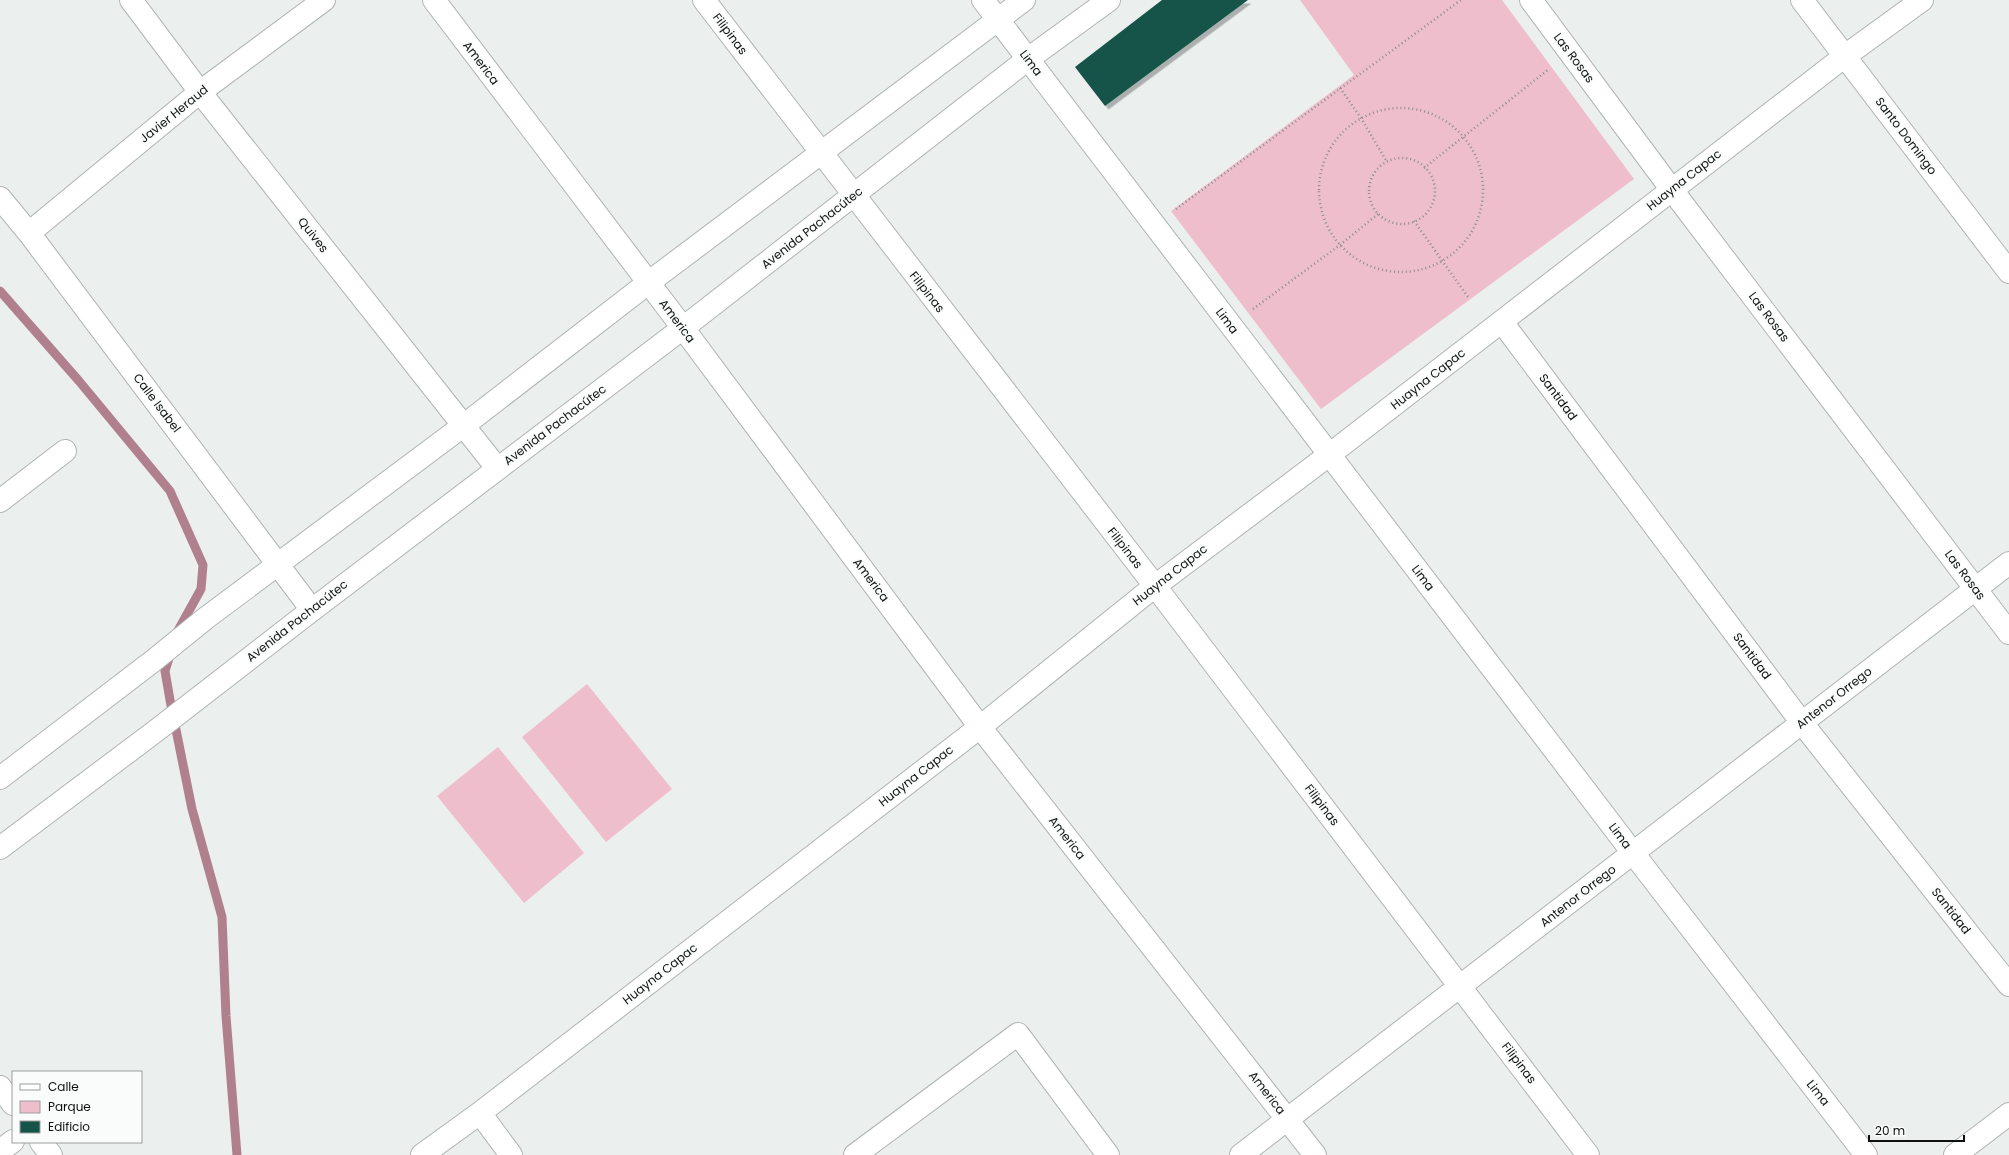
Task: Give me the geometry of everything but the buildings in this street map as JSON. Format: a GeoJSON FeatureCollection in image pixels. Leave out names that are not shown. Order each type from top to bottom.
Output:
{"type":"FeatureCollection","features":[{"type":"Feature","properties":{"kind":"street","name":"Quives"},"geometry":{"type":"LineString","coordinates":[[131,0],[200,92],[497,468]]}},
{"type":"Feature","properties":{"kind":"street","name":"Javier Heraud"},"geometry":{"type":"LineString","coordinates":[[29,233],[200,92],[324,0]]}},
{"type":"Feature","properties":{"kind":"street","name":"America"},"geometry":{"type":"LineString","coordinates":[[434,0],[683,328],[980,727],[1315,1155]]}},
{"type":"Feature","properties":{"kind":"street","name":"Filipinas"},"geometry":{"type":"LineString","coordinates":[[704,0],[853,196],[1155,586],[1588,1155]]}},
{"type":"Feature","properties":{"kind":"street","name":"Lima"},"geometry":{"type":"LineString","coordinates":[[983,0],[1633,853],[1866,1155]]}},
{"type":"Feature","properties":{"kind":"street"},"geometry":{"type":"LineString","coordinates":[[0,778],[153,661],[188,632],[463,426],[648,283],[1024,0]]}},
{"type":"Feature","properties":{"kind":"street","name":"Avenida Pachacútec"},"geometry":{"type":"LineString","coordinates":[[0,848],[157,730],[497,468],[683,328],[1028,59],[1108,0]]}},
{"type":"Feature","properties":{"kind":"street","name":"Las Rosas"},"geometry":{"type":"LineString","coordinates":[[1531,0],[1672,190],[2009,633]]}},
{"type":"Feature","properties":{"kind":"street","name":"Santo Domingo"},"geometry":{"type":"LineString","coordinates":[[1802,0],[2009,272]]}},
{"type":"Feature","properties":{"kind":"street","name":"Huayna Capac"},"geometry":{"type":"LineString","coordinates":[[422,1155],[480,1113],[980,727],[1155,586],[1329,455],[1846,56],[1922,0]]}},
{"type":"Feature","properties":{"kind":"street","name":"Calle Isabel"},"geometry":{"type":"LineString","coordinates":[[0,198],[29,233],[312,610]]}},
{"type":"Feature","properties":{"kind":"street","name":"Santidad"},"geometry":{"type":"LineString","coordinates":[[1502,322],[1802,723],[2009,985]]}},
{"type":"Feature","properties":{"kind":"street"},"geometry":{"type":"LineString","coordinates":[[0,501],[65,451]]}},
{"type":"Feature","properties":{"kind":"street","name":"Antenor Orrego"},"geometry":{"type":"LineString","coordinates":[[1241,1155],[2009,562]]}},
{"type":"Feature","properties":{"kind":"street"},"geometry":{"type":"LineString","coordinates":[[855,1155],[1018,1034],[1108,1155]]}},
{"type":"Feature","properties":{"kind":"street"},"geometry":{"type":"LineString","coordinates":[[0,1087],[12,1103]]}},
{"type":"Feature","properties":{"kind":"street"},"geometry":{"type":"LineString","coordinates":[[480,1113],[511,1155]]}},
{"type":"Feature","properties":{"kind":"street"},"geometry":{"type":"LineString","coordinates":[[1955,1155],[2009,1114]]}},
{"type":"Feature","properties":{"kind":"street"},"geometry":{"type":"LineString","coordinates":[[0,1151],[12,1142]]}},
{"type":"Feature","properties":{"kind":"street"},"geometry":{"type":"LineString","coordinates":[[42,1143],[51,1155]]}},
{"type":"Feature","properties":{"kind":"path"},"geometry":{"type":"LineString","coordinates":[[1174,210],[1461,0]]}},
{"type":"Feature","properties":{"kind":"path"},"geometry":{"type":"LineString","coordinates":[[1424,168],[1550,69]]}},
{"type":"Feature","properties":{"kind":"path"},"geometry":{"type":"LineString","coordinates":[[1340,88],[1361,118],[1387,162]]}},
{"type":"Feature","properties":{"kind":"path"},"geometry":{"type":"LineString","coordinates":[[1404,108],[1426,112],[1446,121],[1463,136],[1476,156],[1483,179],[1483,204],[1476,226],[1462,247],[1442,262],[1422,270],[1400,272],[1377,268],[1357,259],[1340,245],[1327,224],[1320,200],[1320,176],[1328,153],[1342,133],[1361,118],[1382,110],[1404,108]]}},
{"type":"Feature","properties":{"kind":"path"},"geometry":{"type":"LineString","coordinates":[[1401,158],[1412,160],[1429,173],[1433,182],[1434,193],[1432,204],[1426,213],[1414,221],[1397,224],[1387,220],[1378,214],[1372,204],[1369,194],[1370,183],[1374,173],[1381,165],[1387,162],[1401,158]]}},
{"type":"Feature","properties":{"kind":"path"},"geometry":{"type":"LineString","coordinates":[[1252,309],[1340,245],[1378,214]]}},
{"type":"Feature","properties":{"kind":"path"},"geometry":{"type":"LineString","coordinates":[[1414,221],[1468,297]]}},
{"type":"Feature","properties":{"kind":"green space"},"geometry":{"type":"Polygon","coordinates":[[[1300,0],[1502,0],[1634,179],[1321,409],[1171,211],[1354,75],[1300,0]]]}},
{"type":"Feature","properties":{"kind":"green space"},"geometry":{"type":"Polygon","coordinates":[[[587,684],[672,789],[606,842],[522,737],[587,684]]]}},
{"type":"Feature","properties":{"kind":"green space"},"geometry":{"type":"Polygon","coordinates":[[[498,747],[584,853],[524,903],[437,796],[498,747]]]}},
{"type":"Feature","properties":{"kind":"waterway"},"geometry":{"type":"LineString","coordinates":[[0,291],[79,381],[170,491],[203,565],[201,589],[175,636]]}},
{"type":"Feature","properties":{"kind":"waterway"},"geometry":{"type":"LineString","coordinates":[[171,652],[165,671],[170,700],[192,809],[222,917],[226,1016],[237,1155]]}}]}
